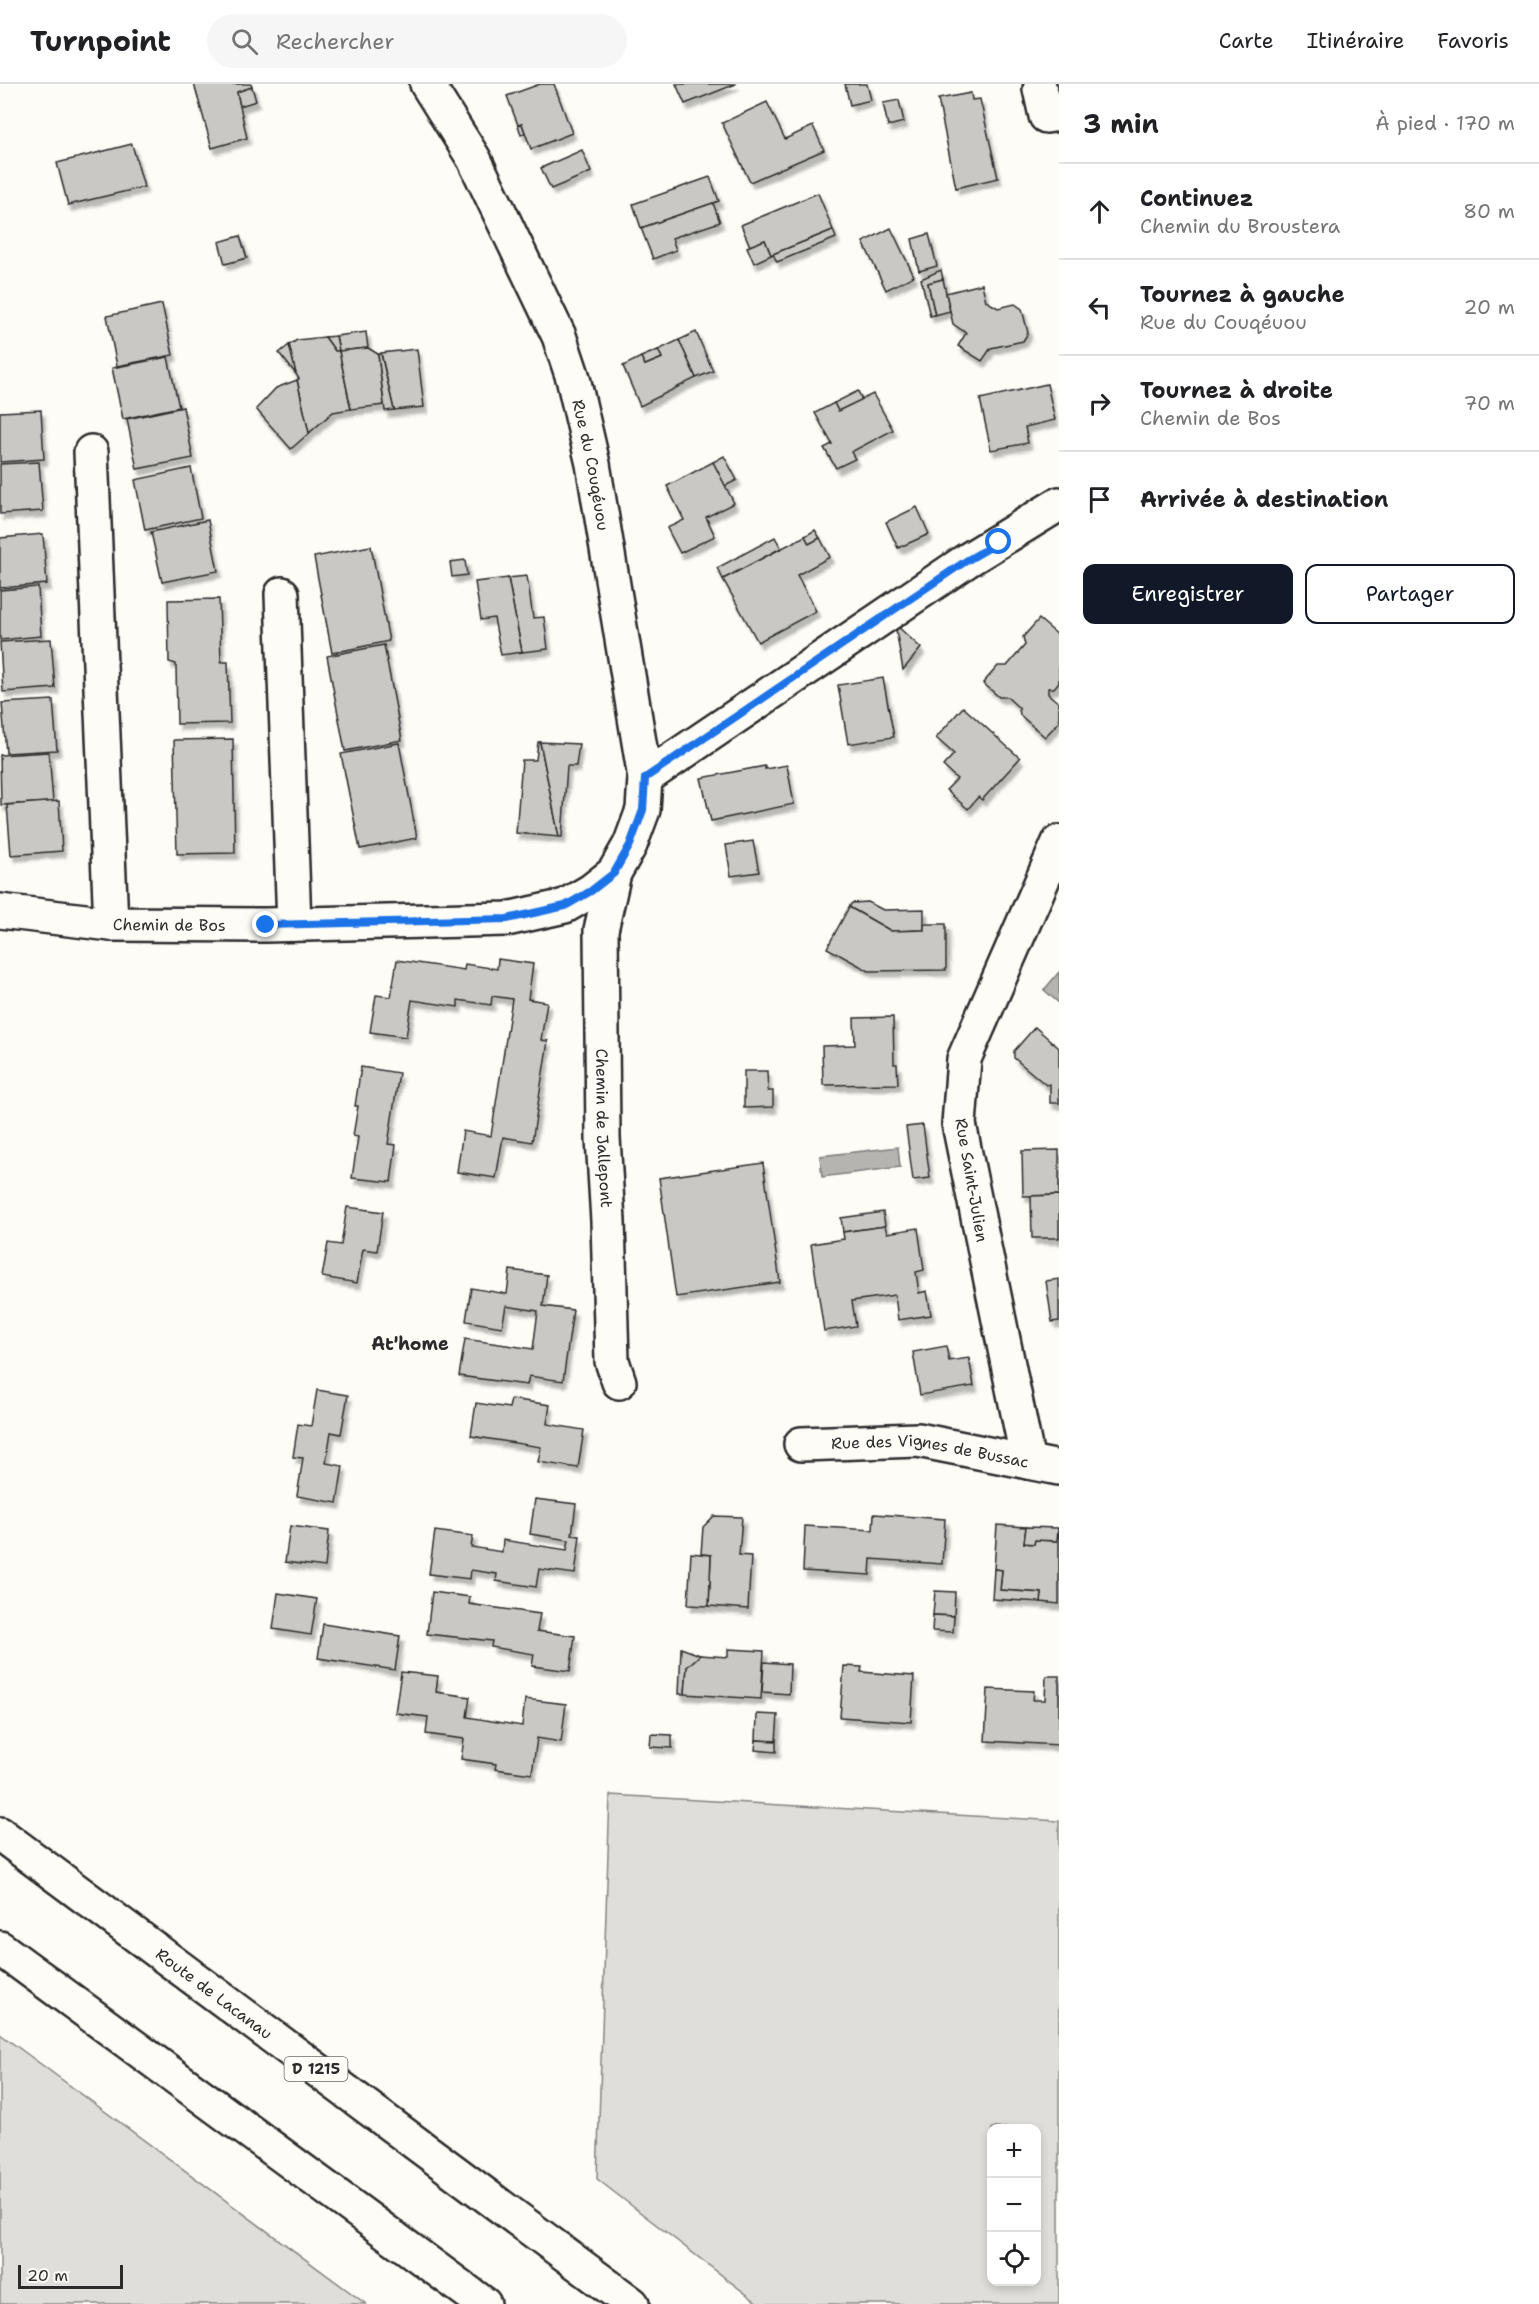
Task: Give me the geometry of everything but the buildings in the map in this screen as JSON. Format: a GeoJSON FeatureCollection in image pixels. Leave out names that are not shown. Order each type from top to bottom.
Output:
{"type":"FeatureCollection","features":[{"type":"Feature","properties":{"kind":"street","name":"Rue du Couqéuou"},"geometry":{"type":"LineString","coordinates":[[427,84],[474,159],[559,336],[573,378],[593,464],[645,778],[643,810],[630,845],[614,873]]}},
{"type":"Feature","properties":{"kind":"street"},"geometry":{"type":"LineString","coordinates":[[91,452],[111,924]]}},
{"type":"Feature","properties":{"kind":"street"},"geometry":{"type":"LineString","coordinates":[[645,778],[966,561],[1059,504]]}},
{"type":"Feature","properties":{"kind":"street"},"geometry":{"type":"LineString","coordinates":[[282,594],[294,924]]}},
{"type":"Feature","properties":{"kind":"street","name":"Rue Saint-Julien"},"geometry":{"type":"LineString","coordinates":[[1043,1465],[958,1124],[964,1059],[1059,842]]}},
{"type":"Feature","properties":{"kind":"street","name":"Chemin de Bos"},"geometry":{"type":"LineString","coordinates":[[0,911],[111,924],[294,924],[507,919],[565,906],[591,891],[614,873]]}},
{"type":"Feature","properties":{"kind":"street","name":"Chemin de Jallepont"},"geometry":{"type":"LineString","coordinates":[[614,873],[601,930],[601,953],[603,1138],[612,1361],[619,1382]]}},
{"type":"Feature","properties":{"kind":"street","name":"Rue des Vignes de Bussac"},"geometry":{"type":"LineString","coordinates":[[801,1444],[918,1440],[1043,1465]]}},
{"type":"Feature","properties":{"kind":"street","name":"Route de Lacanau"},"geometry":{"type":"LineString","coordinates":[[0,1834],[632,2304]]}},
{"type":"Feature","properties":{"kind":"street"},"geometry":{"type":"LineString","coordinates":[[0,1948],[484,2304]]}},
{"type":"Feature","properties":{"kind":"shaded area"},"geometry":{"type":"Polygon","coordinates":[[[1059,972],[1059,1003],[1044,990],[1059,972]]]}},
{"type":"Feature","properties":{"kind":"shaded area"},"geometry":{"type":"Polygon","coordinates":[[[898,1147],[900,1167],[822,1177],[820,1156],[898,1147]]]}},
{"type":"Feature","properties":{"kind":"shaded area"},"geometry":{"type":"Polygon","coordinates":[[[610,1795],[1059,1821],[1059,2304],[759,2304],[597,2179],[610,1795]]]}},
{"type":"Feature","properties":{"kind":"shaded area"},"geometry":{"type":"Polygon","coordinates":[[[0,2034],[366,2304],[0,2304],[0,2034]]]}},
{"type":"Feature","properties":{"kind":"district","name":"At'home"},"geometry":{"type":"Point","coordinates":[410,1344]}},
{"type":"Feature","properties":{"kind":"route"},"geometry":{"type":"LineString","coordinates":[[266,925],[507,919],[565,906],[591,891],[614,873],[630,845],[643,810],[645,778],[966,561],[999,542]]}}]}
